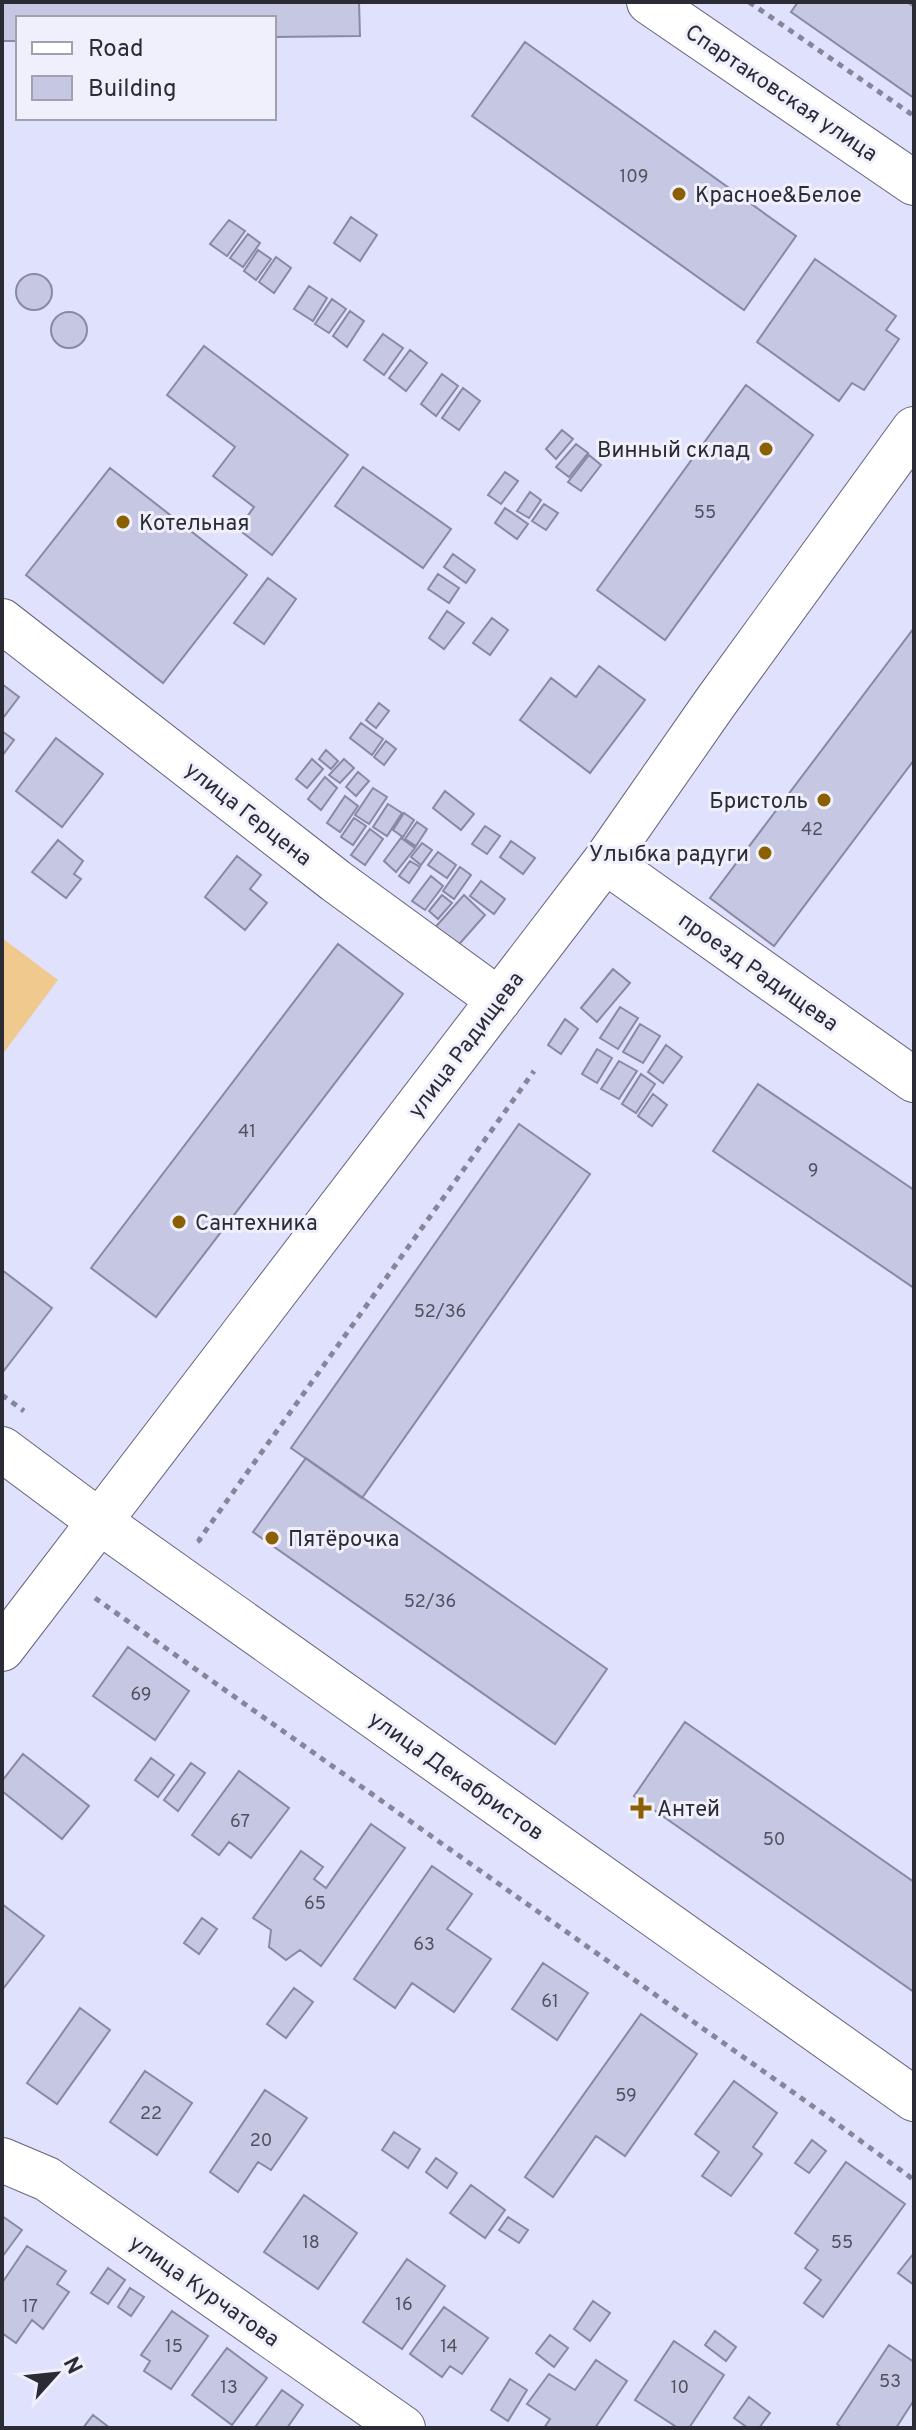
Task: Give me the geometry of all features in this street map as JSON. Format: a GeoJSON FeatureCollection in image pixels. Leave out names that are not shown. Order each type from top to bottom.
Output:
{"type":"FeatureCollection","features":[{"type":"Feature","properties":{"kind":"street","name":"Спартаковская улица"},"geometry":{"type":"LineString","coordinates":[[649,2],[914,183]]}},
{"type":"Feature","properties":{"kind":"street","name":"улица Радищева"},"geometry":{"type":"LineString","coordinates":[[2,1649],[605,861],[715,703],[914,429]]}},
{"type":"Feature","properties":{"kind":"street","name":"улица Герцена"},"geometry":{"type":"LineString","coordinates":[[2,621],[336,881],[499,1000]]}},
{"type":"Feature","properties":{"kind":"street","name":"проезд Радищева"},"geometry":{"type":"LineString","coordinates":[[605,861],[914,1080]]}},
{"type":"Feature","properties":{"kind":"street","name":"улица Декабристов"},"geometry":{"type":"LineString","coordinates":[[2,1449],[100,1522],[914,2099]]}},
{"type":"Feature","properties":{"kind":"street","name":"улица Курчатова"},"geometry":{"type":"LineString","coordinates":[[2,2160],[47,2179],[403,2428]]}},
{"type":"Feature","properties":{"kind":"path"},"geometry":{"type":"LineString","coordinates":[[749,2],[914,116]]}},
{"type":"Feature","properties":{"kind":"path"},"geometry":{"type":"LineString","coordinates":[[211,1549],[199,1540],[534,1071]]}},
{"type":"Feature","properties":{"kind":"path"},"geometry":{"type":"LineString","coordinates":[[61,1574],[914,2180]]}},
{"type":"Feature","properties":{"kind":"shaded area"},"geometry":{"type":"Polygon","coordinates":[[[2,938],[58,980],[2,1055],[2,938]]]}},
{"type":"Feature","properties":{"kind":"building"},"geometry":{"type":"Polygon","coordinates":[[[2,2],[359,2],[360,36],[276,37],[276,16],[16,16],[16,41],[2,41],[2,2]]]}},
{"type":"Feature","properties":{"kind":"building"},"geometry":{"type":"Polygon","coordinates":[[[798,2],[907,2],[914,7],[914,98],[791,12],[798,2]]]}},
{"type":"Feature","properties":{"kind":"building"},"geometry":{"type":"Polygon","coordinates":[[[525,42],[796,236],[744,310],[472,116],[525,42]]]}},
{"type":"Feature","properties":{"kind":"building"},"geometry":{"type":"Polygon","coordinates":[[[351,217],[377,235],[360,261],[334,243],[351,217]]]}},
{"type":"Feature","properties":{"kind":"building"},"geometry":{"type":"Polygon","coordinates":[[[229,220],[245,231],[227,256],[210,244],[229,220]]]}},
{"type":"Feature","properties":{"kind":"building"},"geometry":{"type":"Polygon","coordinates":[[[248,234],[260,243],[243,267],[230,258],[248,234]]]}},
{"type":"Feature","properties":{"kind":"building"},"geometry":{"type":"Polygon","coordinates":[[[258,250],[271,259],[256,280],[244,271],[258,250]]]}},
{"type":"Feature","properties":{"kind":"building"},"geometry":{"type":"Polygon","coordinates":[[[276,257],[291,268],[274,293],[259,282],[276,257]]]}},
{"type":"Feature","properties":{"kind":"building"},"geometry":{"type":"Polygon","coordinates":[[[815,259],[896,316],[886,330],[899,339],[864,390],[852,383],[839,401],[757,342],[815,259]]]}},
{"type":"Feature","properties":{"kind":"building"},"geometry":{"type":"Polygon","coordinates":[[[34,274],[46,280],[52,292],[46,304],[34,310],[22,304],[16,292],[22,280],[34,274]]]}},
{"type":"Feature","properties":{"kind":"building"},"geometry":{"type":"Polygon","coordinates":[[[309,286],[327,298],[313,321],[294,309],[309,286]]]}},
{"type":"Feature","properties":{"kind":"building"},"geometry":{"type":"Polygon","coordinates":[[[332,299],[346,309],[329,333],[315,324],[332,299]]]}},
{"type":"Feature","properties":{"kind":"building"},"geometry":{"type":"Polygon","coordinates":[[[350,311],[364,321],[347,347],[333,336],[350,311]]]}},
{"type":"Feature","properties":{"kind":"building"},"geometry":{"type":"Polygon","coordinates":[[[69,312],[81,318],[87,330],[81,342],[69,348],[57,342],[51,330],[57,318],[69,312]]]}},
{"type":"Feature","properties":{"kind":"building"},"geometry":{"type":"Polygon","coordinates":[[[383,334],[403,348],[384,375],[364,360],[383,334]]]}},
{"type":"Feature","properties":{"kind":"building"},"geometry":{"type":"Polygon","coordinates":[[[204,346],[348,455],[272,555],[238,529],[254,507],[213,476],[235,447],[167,395],[204,346]]]}},
{"type":"Feature","properties":{"kind":"building"},"geometry":{"type":"Polygon","coordinates":[[[410,350],[427,363],[406,391],[389,378],[410,350]]]}},
{"type":"Feature","properties":{"kind":"building"},"geometry":{"type":"Polygon","coordinates":[[[442,374],[458,386],[436,416],[421,404],[442,374]]]}},
{"type":"Feature","properties":{"kind":"building"},"geometry":{"type":"Polygon","coordinates":[[[746,385],[813,435],[665,640],[597,590],[746,385]]]}},
{"type":"Feature","properties":{"kind":"building"},"geometry":{"type":"Polygon","coordinates":[[[463,388],[480,401],[459,430],[442,418],[463,388]]]}},
{"type":"Feature","properties":{"kind":"building"},"geometry":{"type":"Polygon","coordinates":[[[562,430],[573,439],[556,459],[546,449],[562,430]]]}},
{"type":"Feature","properties":{"kind":"building"},"geometry":{"type":"Polygon","coordinates":[[[576,444],[588,453],[569,477],[556,467],[576,444]]]}},
{"type":"Feature","properties":{"kind":"building"},"geometry":{"type":"Polygon","coordinates":[[[589,455],[601,465],[581,491],[568,482],[589,455]]]}},
{"type":"Feature","properties":{"kind":"building"},"geometry":{"type":"Polygon","coordinates":[[[363,467],[451,529],[423,568],[335,506],[363,467]]]}},
{"type":"Feature","properties":{"kind":"building","name":"Котельная"},"geometry":{"type":"Polygon","coordinates":[[[110,468],[247,575],[163,683],[26,575],[110,468]]]}},
{"type":"Feature","properties":{"kind":"building"},"geometry":{"type":"Polygon","coordinates":[[[505,472],[518,481],[501,504],[488,495],[505,472]]]}},
{"type":"Feature","properties":{"kind":"building"},"geometry":{"type":"Polygon","coordinates":[[[530,492],[541,500],[529,518],[517,511],[530,492]]]}},
{"type":"Feature","properties":{"kind":"building"},"geometry":{"type":"Polygon","coordinates":[[[544,504],[558,513],[546,530],[532,521],[544,504]]]}},
{"type":"Feature","properties":{"kind":"building"},"geometry":{"type":"Polygon","coordinates":[[[505,508],[528,524],[517,539],[495,523],[505,508]]]}},
{"type":"Feature","properties":{"kind":"building"},"geometry":{"type":"Polygon","coordinates":[[[453,554],[475,570],[466,583],[444,567],[453,554]]]}},
{"type":"Feature","properties":{"kind":"building"},"geometry":{"type":"Polygon","coordinates":[[[438,574],[459,588],[449,603],[428,589],[438,574]]]}},
{"type":"Feature","properties":{"kind":"building"},"geometry":{"type":"Polygon","coordinates":[[[268,578],[296,599],[264,644],[234,623],[268,578]]]}},
{"type":"Feature","properties":{"kind":"building"},"geometry":{"type":"Polygon","coordinates":[[[447,611],[464,623],[444,649],[429,638],[447,611]]]}},
{"type":"Feature","properties":{"kind":"building"},"geometry":{"type":"Polygon","coordinates":[[[492,618],[508,630],[490,655],[473,643],[492,618]]]}},
{"type":"Feature","properties":{"kind":"building"},"geometry":{"type":"Polygon","coordinates":[[[914,628],[914,760],[774,946],[710,898],[914,628]]]}},
{"type":"Feature","properties":{"kind":"building"},"geometry":{"type":"Polygon","coordinates":[[[599,666],[645,700],[590,773],[520,720],[551,678],[576,697],[599,666]]]}},
{"type":"Feature","properties":{"kind":"building"},"geometry":{"type":"Polygon","coordinates":[[[2,684],[19,697],[3,718],[2,717],[2,684]]]}},
{"type":"Feature","properties":{"kind":"building"},"geometry":{"type":"Polygon","coordinates":[[[379,703],[389,711],[376,728],[366,720],[379,703]]]}},
{"type":"Feature","properties":{"kind":"building"},"geometry":{"type":"Polygon","coordinates":[[[361,723],[383,739],[372,755],[350,738],[361,723]]]}},
{"type":"Feature","properties":{"kind":"building"},"geometry":{"type":"Polygon","coordinates":[[[2,731],[14,740],[2,756],[2,731]]]}},
{"type":"Feature","properties":{"kind":"building"},"geometry":{"type":"Polygon","coordinates":[[[56,738],[103,774],[62,827],[16,791],[56,738]]]}},
{"type":"Feature","properties":{"kind":"building"},"geometry":{"type":"Polygon","coordinates":[[[386,741],[396,749],[384,765],[374,757],[386,741]]]}},
{"type":"Feature","properties":{"kind":"building"},"geometry":{"type":"Polygon","coordinates":[[[326,750],[338,761],[331,769],[319,759],[326,750]]]}},
{"type":"Feature","properties":{"kind":"building"},"geometry":{"type":"Polygon","coordinates":[[[312,759],[323,769],[307,788],[296,779],[312,759]]]}},
{"type":"Feature","properties":{"kind":"building"},"geometry":{"type":"Polygon","coordinates":[[[344,759],[354,768],[340,783],[329,775],[344,759]]]}},
{"type":"Feature","properties":{"kind":"building"},"geometry":{"type":"Polygon","coordinates":[[[358,772],[369,781],[356,796],[346,787],[358,772]]]}},
{"type":"Feature","properties":{"kind":"building"},"geometry":{"type":"Polygon","coordinates":[[[325,777],[337,788],[321,810],[308,799],[325,777]]]}},
{"type":"Feature","properties":{"kind":"building"},"geometry":{"type":"Polygon","coordinates":[[[373,788],[387,797],[369,824],[355,815],[373,788]]]}},
{"type":"Feature","properties":{"kind":"building"},"geometry":{"type":"Polygon","coordinates":[[[445,791],[474,814],[461,830],[433,808],[445,791]]]}},
{"type":"Feature","properties":{"kind":"building"},"geometry":{"type":"Polygon","coordinates":[[[345,796],[358,806],[340,832],[327,823],[345,796]]]}},
{"type":"Feature","properties":{"kind":"building"},"geometry":{"type":"Polygon","coordinates":[[[388,804],[402,813],[387,836],[373,827],[388,804]]]}},
{"type":"Feature","properties":{"kind":"building"},"geometry":{"type":"Polygon","coordinates":[[[404,813],[414,820],[403,837],[393,830],[404,813]]]}},
{"type":"Feature","properties":{"kind":"building"},"geometry":{"type":"Polygon","coordinates":[[[354,818],[366,826],[353,845],[341,837],[354,818]]]}},
{"type":"Feature","properties":{"kind":"building"},"geometry":{"type":"Polygon","coordinates":[[[417,822],[427,829],[416,846],[405,839],[417,822]]]}},
{"type":"Feature","properties":{"kind":"building"},"geometry":{"type":"Polygon","coordinates":[[[485,826],[500,836],[487,854],[472,844],[485,826]]]}},
{"type":"Feature","properties":{"kind":"building"},"geometry":{"type":"Polygon","coordinates":[[[370,829],[383,839],[365,865],[351,855],[370,829]]]}},
{"type":"Feature","properties":{"kind":"building"},"geometry":{"type":"Polygon","coordinates":[[[401,838],[415,848],[396,872],[384,861],[401,838]]]}},
{"type":"Feature","properties":{"kind":"building"},"geometry":{"type":"Polygon","coordinates":[[[58,840],[83,861],[74,874],[81,879],[66,898],[32,872],[58,840]]]}},
{"type":"Feature","properties":{"kind":"building"},"geometry":{"type":"Polygon","coordinates":[[[511,841],[535,858],[523,874],[500,857],[511,841]]]}},
{"type":"Feature","properties":{"kind":"building"},"geometry":{"type":"Polygon","coordinates":[[[422,843],[432,850],[421,865],[411,857],[422,843]]]}},
{"type":"Feature","properties":{"kind":"building"},"geometry":{"type":"Polygon","coordinates":[[[438,852],[456,865],[447,878],[428,865],[438,852]]]}},
{"type":"Feature","properties":{"kind":"building"},"geometry":{"type":"Polygon","coordinates":[[[237,856],[261,875],[250,889],[267,903],[245,930],[205,897],[237,856]]]}},
{"type":"Feature","properties":{"kind":"building"},"geometry":{"type":"Polygon","coordinates":[[[410,861],[420,867],[409,883],[399,876],[410,861]]]}},
{"type":"Feature","properties":{"kind":"building"},"geometry":{"type":"Polygon","coordinates":[[[460,867],[471,875],[454,899],[443,891],[460,867]]]}},
{"type":"Feature","properties":{"kind":"building"},"geometry":{"type":"Polygon","coordinates":[[[431,876],[443,886],[425,910],[412,901],[431,876]]]}},
{"type":"Feature","properties":{"kind":"building"},"geometry":{"type":"Polygon","coordinates":[[[481,881],[505,899],[494,914],[470,896],[481,881]]]}},
{"type":"Feature","properties":{"kind":"building"},"geometry":{"type":"Polygon","coordinates":[[[442,895],[452,903],[438,919],[429,911],[442,895]]]}},
{"type":"Feature","properties":{"kind":"building"},"geometry":{"type":"Polygon","coordinates":[[[464,895],[485,915],[454,950],[432,931],[464,895]]]}},
{"type":"Feature","properties":{"kind":"building"},"geometry":{"type":"Polygon","coordinates":[[[338,944],[403,994],[156,1317],[91,1268],[338,944]]]}},
{"type":"Feature","properties":{"kind":"building"},"geometry":{"type":"Polygon","coordinates":[[[613,969],[630,983],[597,1022],[581,1008],[613,969]]]}},
{"type":"Feature","properties":{"kind":"building"},"geometry":{"type":"Polygon","coordinates":[[[620,1007],[638,1018],[618,1049],[600,1038],[620,1007]]]}},
{"type":"Feature","properties":{"kind":"building"},"geometry":{"type":"Polygon","coordinates":[[[565,1019],[578,1029],[561,1054],[548,1045],[565,1019]]]}},
{"type":"Feature","properties":{"kind":"building"},"geometry":{"type":"Polygon","coordinates":[[[640,1024],[660,1036],[643,1063],[623,1052],[640,1024]]]}},
{"type":"Feature","properties":{"kind":"building"},"geometry":{"type":"Polygon","coordinates":[[[666,1045],[682,1057],[663,1083],[648,1072],[666,1045]]]}},
{"type":"Feature","properties":{"kind":"building"},"geometry":{"type":"Polygon","coordinates":[[[597,1049],[612,1058],[597,1083],[582,1074],[597,1049]]]}},
{"type":"Feature","properties":{"kind":"building"},"geometry":{"type":"Polygon","coordinates":[[[619,1061],[637,1071],[619,1099],[601,1089],[619,1061]]]}},
{"type":"Feature","properties":{"kind":"building"},"geometry":{"type":"Polygon","coordinates":[[[641,1074],[655,1084],[636,1113],[622,1104],[641,1074]]]}},
{"type":"Feature","properties":{"kind":"building"},"geometry":{"type":"Polygon","coordinates":[[[758,1084],[914,1190],[914,1288],[713,1151],[758,1084]]]}},
{"type":"Feature","properties":{"kind":"building"},"geometry":{"type":"Polygon","coordinates":[[[653,1094],[667,1105],[652,1126],[638,1116],[653,1094]]]}},
{"type":"Feature","properties":{"kind":"building"},"geometry":{"type":"Polygon","coordinates":[[[519,1124],[590,1174],[362,1498],[291,1448],[519,1124]]]}},
{"type":"Feature","properties":{"kind":"building"},"geometry":{"type":"Polygon","coordinates":[[[2,1270],[52,1308],[2,1373],[2,1270]]]}},
{"type":"Feature","properties":{"kind":"building"},"geometry":{"type":"Polygon","coordinates":[[[306,1458],[607,1669],[555,1744],[253,1532],[306,1458]]]}},
{"type":"Feature","properties":{"kind":"building"},"geometry":{"type":"Polygon","coordinates":[[[128,1647],[189,1691],[155,1740],[93,1696],[128,1647]]]}},
{"type":"Feature","properties":{"kind":"building"},"geometry":{"type":"Polygon","coordinates":[[[685,1722],[914,1882],[914,1992],[634,1796],[685,1722]]]}},
{"type":"Feature","properties":{"kind":"building"},"geometry":{"type":"Polygon","coordinates":[[[23,1754],[89,1806],[62,1839],[2,1791],[2,1781],[23,1754]]]}},
{"type":"Feature","properties":{"kind":"building"},"geometry":{"type":"Polygon","coordinates":[[[151,1758],[174,1775],[158,1797],[135,1780],[151,1758]]]}},
{"type":"Feature","properties":{"kind":"building"},"geometry":{"type":"Polygon","coordinates":[[[191,1763],[205,1773],[178,1811],[164,1800],[191,1763]]]}},
{"type":"Feature","properties":{"kind":"building"},"geometry":{"type":"Polygon","coordinates":[[[239,1771],[289,1808],[251,1858],[229,1842],[219,1855],[192,1835],[239,1771]]]}},
{"type":"Feature","properties":{"kind":"building"},"geometry":{"type":"Polygon","coordinates":[[[371,1824],[405,1848],[321,1966],[300,1950],[286,1960],[269,1947],[271,1930],[253,1918],[301,1851],[323,1867],[314,1879],[326,1888],[371,1824]]]}},
{"type":"Feature","properties":{"kind":"building"},"geometry":{"type":"Polygon","coordinates":[[[432,1866],[472,1894],[447,1929],[491,1959],[454,2012],[412,1983],[395,2008],[354,1979],[432,1866]]]}},
{"type":"Feature","properties":{"kind":"building"},"geometry":{"type":"Polygon","coordinates":[[[2,1904],[44,1936],[2,1990],[2,1904]]]}},
{"type":"Feature","properties":{"kind":"building"},"geometry":{"type":"Polygon","coordinates":[[[202,1918],[217,1929],[199,1954],[184,1943],[202,1918]]]}},
{"type":"Feature","properties":{"kind":"building"},"geometry":{"type":"Polygon","coordinates":[[[543,1963],[588,1993],[557,2040],[512,2009],[543,1963]]]}},
{"type":"Feature","properties":{"kind":"building"},"geometry":{"type":"Polygon","coordinates":[[[294,1988],[313,2002],[286,2038],[267,2024],[294,1988]]]}},
{"type":"Feature","properties":{"kind":"building"},"geometry":{"type":"Polygon","coordinates":[[[80,2008],[110,2030],[57,2104],[27,2083],[80,2008]]]}},
{"type":"Feature","properties":{"kind":"building"},"geometry":{"type":"Polygon","coordinates":[[[641,2014],[697,2054],[625,2156],[596,2136],[553,2197],[525,2177],[641,2014]]]}},
{"type":"Feature","properties":{"kind":"building"},"geometry":{"type":"Polygon","coordinates":[[[145,2071],[192,2103],[157,2155],[110,2122],[145,2071]]]}},
{"type":"Feature","properties":{"kind":"building"},"geometry":{"type":"Polygon","coordinates":[[[734,2081],[777,2113],[753,2147],[762,2154],[731,2196],[702,2176],[719,2152],[695,2134],[734,2081]]]}},
{"type":"Feature","properties":{"kind":"building"},"geometry":{"type":"Polygon","coordinates":[[[265,2090],[307,2118],[271,2170],[258,2162],[238,2192],[210,2172],[265,2090]]]}},
{"type":"Feature","properties":{"kind":"building"},"geometry":{"type":"Polygon","coordinates":[[[394,2132],[420,2149],[408,2168],[382,2150],[394,2132]]]}},
{"type":"Feature","properties":{"kind":"building"},"geometry":{"type":"Polygon","coordinates":[[[812,2140],[826,2151],[809,2173],[795,2163],[812,2140]]]}},
{"type":"Feature","properties":{"kind":"building"},"geometry":{"type":"Polygon","coordinates":[[[436,2158],[457,2173],[447,2188],[426,2172],[436,2158]]]}},
{"type":"Feature","properties":{"kind":"building"},"geometry":{"type":"Polygon","coordinates":[[[846,2162],[905,2204],[823,2317],[804,2303],[821,2280],[805,2268],[818,2250],[795,2233],[846,2162]]]}},
{"type":"Feature","properties":{"kind":"building"},"geometry":{"type":"Polygon","coordinates":[[[471,2185],[505,2210],[485,2238],[450,2213],[471,2185]]]}},
{"type":"Feature","properties":{"kind":"building"},"geometry":{"type":"Polygon","coordinates":[[[304,2195],[357,2233],[318,2289],[264,2252],[304,2195]]]}},
{"type":"Feature","properties":{"kind":"building"},"geometry":{"type":"Polygon","coordinates":[[[2,2216],[22,2230],[2,2257],[2,2216]]]}},
{"type":"Feature","properties":{"kind":"building"},"geometry":{"type":"Polygon","coordinates":[[[508,2217],[528,2230],[519,2243],[499,2230],[508,2217]]]}},
{"type":"Feature","properties":{"kind":"building"},"geometry":{"type":"Polygon","coordinates":[[[27,2246],[66,2271],[57,2284],[69,2292],[43,2329],[32,2320],[16,2343],[2,2333],[2,2283],[27,2246]]]}},
{"type":"Feature","properties":{"kind":"building"},"geometry":{"type":"Polygon","coordinates":[[[914,2253],[914,2285],[898,2273],[914,2253]]]}},
{"type":"Feature","properties":{"kind":"building"},"geometry":{"type":"Polygon","coordinates":[[[407,2259],[445,2286],[402,2349],[363,2322],[407,2259]]]}},
{"type":"Feature","properties":{"kind":"building"},"geometry":{"type":"Polygon","coordinates":[[[108,2268],[125,2280],[108,2304],[91,2293],[108,2268]]]}},
{"type":"Feature","properties":{"kind":"building"},"geometry":{"type":"Polygon","coordinates":[[[130,2288],[144,2297],[131,2316],[118,2307],[130,2288]]]}},
{"type":"Feature","properties":{"kind":"building"},"geometry":{"type":"Polygon","coordinates":[[[593,2301],[610,2313],[590,2341],[574,2329],[593,2301]]]}},
{"type":"Feature","properties":{"kind":"building"},"geometry":{"type":"Polygon","coordinates":[[[444,2307],[488,2338],[462,2374],[450,2366],[442,2377],[410,2354],[444,2307]]]}},
{"type":"Feature","properties":{"kind":"building"},"geometry":{"type":"Polygon","coordinates":[[[172,2311],[208,2336],[171,2389],[144,2371],[150,2361],[141,2355],[172,2311]]]}},
{"type":"Feature","properties":{"kind":"building"},"geometry":{"type":"Polygon","coordinates":[[[715,2331],[736,2347],[726,2361],[705,2345],[715,2331]]]}},
{"type":"Feature","properties":{"kind":"building"},"geometry":{"type":"Polygon","coordinates":[[[550,2335],[568,2348],[554,2367],[536,2353],[550,2335]]]}},
{"type":"Feature","properties":{"kind":"building"},"geometry":{"type":"Polygon","coordinates":[[[674,2341],[724,2375],[689,2428],[678,2428],[635,2400],[674,2341]]]}},
{"type":"Feature","properties":{"kind":"building"},"geometry":{"type":"Polygon","coordinates":[[[889,2345],[914,2362],[914,2400],[896,2428],[842,2428],[837,2424],[889,2345]]]}},
{"type":"Feature","properties":{"kind":"building"},"geometry":{"type":"Polygon","coordinates":[[[227,2348],[267,2378],[232,2425],[192,2395],[227,2348]]]}},
{"type":"Feature","properties":{"kind":"building"},"geometry":{"type":"Polygon","coordinates":[[[596,2360],[627,2381],[595,2428],[544,2428],[550,2419],[527,2404],[549,2374],[575,2390],[596,2360]]]}},
{"type":"Feature","properties":{"kind":"building"},"geometry":{"type":"Polygon","coordinates":[[[510,2379],[527,2390],[508,2421],[491,2410],[510,2379]]]}},
{"type":"Feature","properties":{"kind":"building"},"geometry":{"type":"Polygon","coordinates":[[[282,2390],[303,2405],[287,2428],[259,2428],[256,2426],[282,2390]]]}},
{"type":"Feature","properties":{"kind":"building"},"geometry":{"type":"Polygon","coordinates":[[[749,2397],[770,2413],[759,2428],[748,2428],[734,2418],[749,2397]]]}},
{"type":"Feature","properties":{"kind":"building"},"geometry":{"type":"Polygon","coordinates":[[[93,2415],[110,2428],[83,2428],[93,2415]]]}},
{"type":"Feature","properties":{"kind":"place","name":"Красное&Белое"},"geometry":{"type":"Point","coordinates":[679,194]}},
{"type":"Feature","properties":{"kind":"place","name":"Винный склад"},"geometry":{"type":"Point","coordinates":[766,449]}},
{"type":"Feature","properties":{"kind":"place","name":"Котельная"},"geometry":{"type":"Point","coordinates":[123,522]}},
{"type":"Feature","properties":{"kind":"place","name":"Бристоль"},"geometry":{"type":"Point","coordinates":[824,800]}},
{"type":"Feature","properties":{"kind":"place","name":"Улыбка радуги"},"geometry":{"type":"Point","coordinates":[765,853]}},
{"type":"Feature","properties":{"kind":"place","name":"Сантехника"},"geometry":{"type":"Point","coordinates":[179,1222]}},
{"type":"Feature","properties":{"kind":"place","name":"Пятёрочка"},"geometry":{"type":"Point","coordinates":[272,1538]}},
{"type":"Feature","properties":{"kind":"place","name":"Антей"},"geometry":{"type":"Point","coordinates":[641,1808]}}]}
